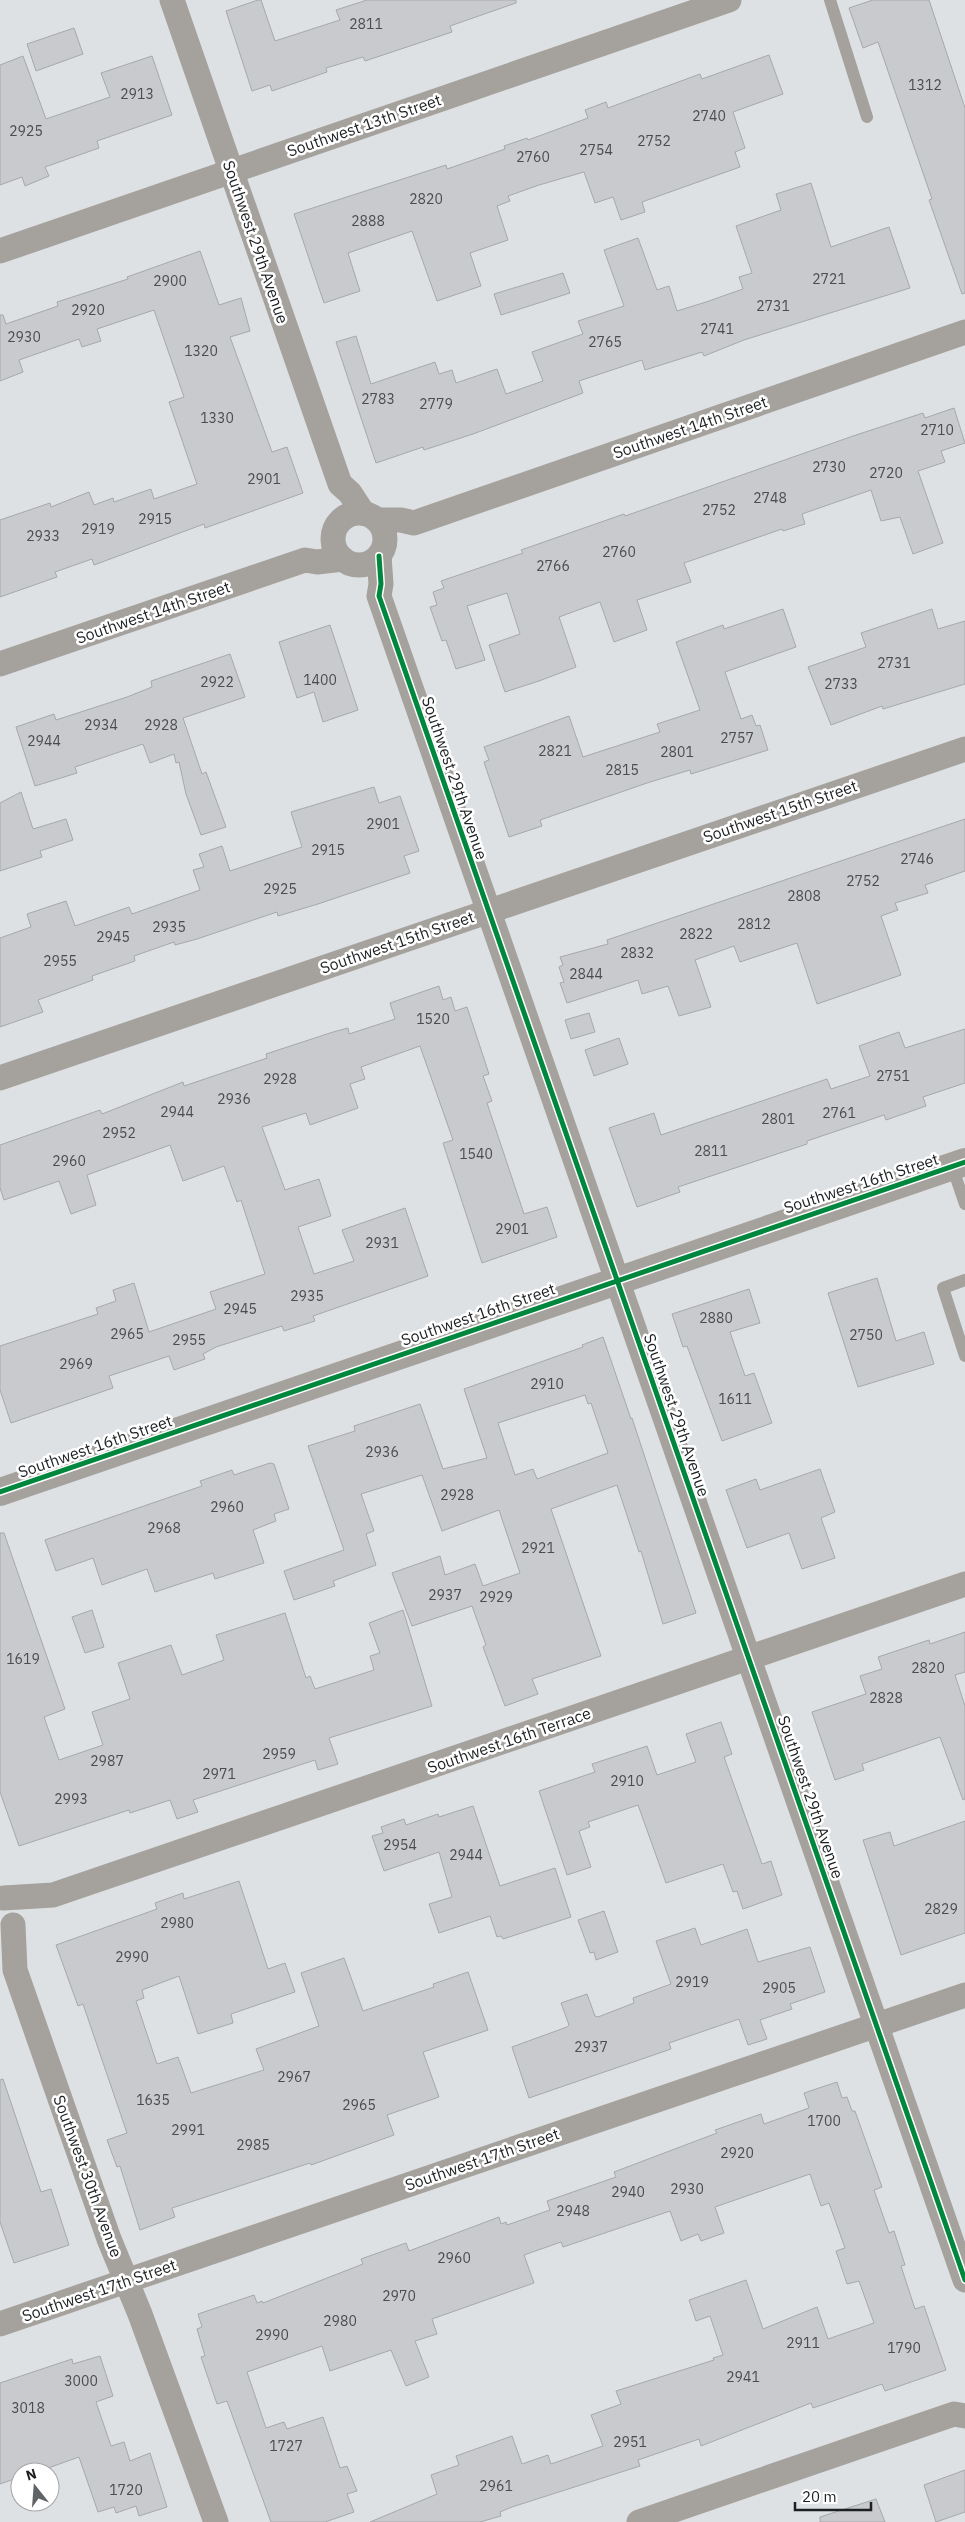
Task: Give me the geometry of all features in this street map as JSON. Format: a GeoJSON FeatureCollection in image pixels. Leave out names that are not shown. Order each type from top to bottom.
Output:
{"type":"FeatureCollection","features":[{"type":"Feature","properties":{"kind":"street","name":"Southwest 29th Avenue"},"geometry":{"type":"LineString","coordinates":[[172,0],[340,484],[350,493],[354,522]]}},
{"type":"Feature","properties":{"kind":"street","name":"Southwest 13th Street"},"geometry":{"type":"LineString","coordinates":[[0,251],[729,0]]}},
{"type":"Feature","properties":{"kind":"street","name":"Southwest 14th Street"},"geometry":{"type":"LineString","coordinates":[[306,560],[312,550],[354,522],[402,520],[414,523],[965,332]]}},
{"type":"Feature","properties":{"kind":"street"},"geometry":{"type":"LineString","coordinates":[[354,522],[385,536],[366,556],[337,552],[334,543],[354,522]]}},
{"type":"Feature","properties":{"kind":"street","name":"Southwest 14th Street"},"geometry":{"type":"LineString","coordinates":[[0,664],[306,560],[317,562],[366,556],[406,534],[414,523]]}},
{"type":"Feature","properties":{"kind":"street","name":"Southwest 29th Avenue"},"geometry":{"type":"LineString","coordinates":[[366,556],[381,584],[379,596],[487,911],[615,1280],[750,1658],[965,2280]]}},
{"type":"Feature","properties":{"kind":"street","name":"Southwest 15th Street"},"geometry":{"type":"LineString","coordinates":[[0,1078],[965,749]]}},
{"type":"Feature","properties":{"kind":"street","name":"Southwest 16th Street"},"geometry":{"type":"LineString","coordinates":[[0,1492],[615,1280],[959,1164]]}},
{"type":"Feature","properties":{"kind":"street","name":"Southwest 16th Terrace"},"geometry":{"type":"LineString","coordinates":[[2,1897],[53,1896],[965,1584]]}},
{"type":"Feature","properties":{"kind":"street","name":"Southwest 16th Terrace"},"geometry":{"type":"LineString","coordinates":[[9,1927],[40,1908],[53,1896]]}},
{"type":"Feature","properties":{"kind":"street","name":"Southwest 30th Avenue"},"geometry":{"type":"LineString","coordinates":[[2,1897],[13,1908],[9,1927],[8,1961],[109,2239],[216,2522]]}},
{"type":"Feature","properties":{"kind":"street","name":"Southwest 17th Street"},"geometry":{"type":"LineString","coordinates":[[0,2324],[965,1995]]}},
{"type":"Feature","properties":{"kind":"street"},"geometry":{"type":"LineString","coordinates":[[639,2522],[961,2410]]}},
{"type":"Feature","properties":{"kind":"lane"},"geometry":{"type":"LineString","coordinates":[[830,0],[867,117]]}},
{"type":"Feature","properties":{"kind":"lane"},"geometry":{"type":"LineString","coordinates":[[959,1164],[965,1204]]}},
{"type":"Feature","properties":{"kind":"lane"},"geometry":{"type":"LineString","coordinates":[[965,1280],[943,1288],[965,1356]]}},
{"type":"Feature","properties":{"kind":"building"},"geometry":{"type":"Polygon","coordinates":[[[261,0],[275,41],[340,20],[336,10],[367,0],[516,0],[516,3],[450,26],[452,32],[365,61],[363,57],[326,68],[327,72],[272,91],[270,85],[252,91],[226,11],[261,0]]]}},
{"type":"Feature","properties":{"kind":"building"},"geometry":{"type":"Polygon","coordinates":[[[873,0],[929,0],[965,108],[965,293],[962,294],[929,200],[932,199],[878,42],[863,48],[849,8],[873,0]]]}},
{"type":"Feature","properties":{"kind":"building"},"geometry":{"type":"Polygon","coordinates":[[[74,28],[83,54],[36,71],[27,44],[74,28]]]}},
{"type":"Feature","properties":{"kind":"building"},"geometry":{"type":"Polygon","coordinates":[[[769,55],[783,94],[733,112],[745,148],[735,152],[740,167],[642,202],[645,212],[621,220],[613,197],[595,203],[584,172],[539,185],[508,196],[510,201],[497,206],[508,240],[470,253],[481,286],[437,301],[412,231],[348,253],[360,291],[324,303],[294,214],[446,165],[447,169],[505,149],[504,146],[527,138],[528,140],[588,118],[585,110],[606,102],[608,108],[700,74],[702,79],[769,55]]]}},
{"type":"Feature","properties":{"kind":"building"},"geometry":{"type":"Polygon","coordinates":[[[23,56],[46,119],[110,97],[101,73],[152,56],[172,115],[97,141],[99,148],[45,167],[49,176],[25,186],[22,177],[0,185],[0,65],[23,56]]]}},
{"type":"Feature","properties":{"kind":"building"},"geometry":{"type":"Polygon","coordinates":[[[811,183],[831,247],[889,227],[910,288],[744,340],[704,356],[702,352],[645,370],[642,360],[579,381],[583,393],[473,434],[424,450],[423,447],[376,463],[336,342],[356,336],[371,384],[435,362],[439,374],[452,370],[456,383],[497,369],[506,394],[543,381],[532,352],[583,334],[578,321],[624,306],[604,250],[638,238],[657,290],[669,286],[677,311],[706,302],[743,289],[739,277],[752,273],[736,226],[781,210],[776,194],[811,183]]]}},
{"type":"Feature","properties":{"kind":"building"},"geometry":{"type":"Polygon","coordinates":[[[200,251],[219,305],[241,298],[250,331],[230,337],[272,452],[287,447],[303,493],[205,528],[204,524],[94,565],[92,559],[55,572],[57,577],[0,597],[0,520],[50,503],[51,507],[89,492],[94,505],[113,498],[114,502],[151,489],[154,499],[197,484],[169,402],[184,397],[154,310],[97,329],[101,341],[82,347],[79,339],[19,360],[23,372],[0,381],[0,315],[3,315],[6,324],[58,306],[57,302],[128,279],[127,277],[200,251]]]}},
{"type":"Feature","properties":{"kind":"building"},"geometry":{"type":"Polygon","coordinates":[[[563,273],[570,293],[501,315],[494,294],[563,273]]]}},
{"type":"Feature","properties":{"kind":"building"},"geometry":{"type":"Polygon","coordinates":[[[954,408],[965,443],[941,451],[945,462],[918,471],[943,543],[913,554],[900,517],[881,521],[871,490],[802,514],[805,524],[783,531],[782,529],[684,563],[691,582],[637,600],[647,630],[614,642],[600,602],[559,617],[576,667],[539,681],[505,692],[489,645],[520,634],[507,593],[467,606],[485,660],[456,669],[446,640],[442,641],[430,607],[437,605],[433,592],[444,588],[441,581],[523,553],[521,550],[624,514],[625,516],[853,436],[923,413],[925,418],[954,408]]]}},
{"type":"Feature","properties":{"kind":"building"},"geometry":{"type":"Polygon","coordinates":[[[783,609],[796,647],[725,672],[741,719],[752,715],[756,726],[760,725],[768,750],[691,774],[690,770],[650,782],[540,820],[542,826],[509,837],[484,762],[489,760],[484,747],[569,716],[583,757],[660,732],[657,724],[700,710],[676,642],[723,625],[724,629],[783,609]]]}},
{"type":"Feature","properties":{"kind":"building"},"geometry":{"type":"Polygon","coordinates":[[[932,609],[938,629],[965,621],[965,684],[883,709],[882,706],[831,725],[808,667],[866,647],[861,633],[932,609]]]}},
{"type":"Feature","properties":{"kind":"building"},"geometry":{"type":"Polygon","coordinates":[[[330,625],[358,710],[323,722],[314,692],[297,698],[279,642],[330,625]]]}},
{"type":"Feature","properties":{"kind":"building"},"geometry":{"type":"Polygon","coordinates":[[[230,654],[245,697],[183,718],[202,774],[206,772],[226,827],[201,835],[186,794],[179,762],[176,763],[174,754],[150,763],[143,744],[75,767],[77,773],[35,786],[16,727],[54,714],[56,720],[127,697],[152,687],[151,681],[230,654]]]}},
{"type":"Feature","properties":{"kind":"building"},"geometry":{"type":"Polygon","coordinates":[[[374,787],[379,803],[400,796],[419,851],[404,856],[410,873],[318,904],[278,916],[277,912],[197,939],[175,945],[174,942],[134,956],[135,961],[92,976],[93,980],[38,1000],[43,1012],[0,1027],[0,938],[31,927],[27,914],[66,901],[75,926],[129,907],[132,914],[200,890],[193,870],[204,867],[199,854],[222,846],[230,871],[302,847],[291,812],[374,787]]]}},
{"type":"Feature","properties":{"kind":"building"},"geometry":{"type":"Polygon","coordinates":[[[21,792],[33,829],[66,819],[73,840],[40,851],[42,857],[0,871],[0,803],[21,792]]]}},
{"type":"Feature","properties":{"kind":"building"},"geometry":{"type":"Polygon","coordinates":[[[965,819],[965,871],[925,885],[928,893],[895,903],[898,910],[881,916],[901,975],[817,1004],[797,943],[740,962],[734,946],[695,960],[711,1007],[679,1016],[668,986],[642,994],[638,980],[567,1003],[560,983],[564,982],[559,967],[563,965],[560,957],[608,944],[607,940],[965,819]]]}},
{"type":"Feature","properties":{"kind":"building"},"geometry":{"type":"Polygon","coordinates":[[[439,986],[443,1000],[451,997],[455,1011],[467,1007],[489,1074],[483,1076],[492,1101],[487,1103],[524,1214],[547,1207],[557,1237],[482,1263],[443,1143],[453,1140],[420,1046],[361,1067],[365,1079],[350,1084],[358,1108],[310,1125],[306,1113],[262,1127],[285,1190],[319,1179],[331,1216],[298,1227],[314,1274],[354,1261],[342,1230],[405,1208],[428,1276],[313,1316],[315,1321],[284,1331],[282,1326],[216,1347],[203,1354],[205,1359],[174,1370],[169,1356],[109,1376],[113,1388],[11,1423],[0,1390],[0,1346],[98,1314],[96,1308],[116,1301],[113,1290],[134,1283],[149,1332],[216,1309],[210,1292],[265,1274],[241,1200],[237,1202],[224,1166],[183,1181],[170,1145],[87,1175],[96,1205],[71,1214],[59,1181],[4,1200],[0,1188],[0,1145],[100,1110],[102,1114],[183,1082],[184,1086],[267,1058],[266,1054],[333,1032],[348,1028],[349,1034],[395,1019],[390,1003],[439,986]]]}},
{"type":"Feature","properties":{"kind":"building"},"geometry":{"type":"Polygon","coordinates":[[[589,1013],[595,1032],[571,1039],[565,1020],[589,1013]]]}},
{"type":"Feature","properties":{"kind":"building"},"geometry":{"type":"Polygon","coordinates":[[[965,1029],[965,1083],[923,1097],[926,1106],[886,1120],[884,1115],[807,1141],[807,1144],[678,1187],[680,1192],[637,1207],[609,1128],[654,1113],[661,1135],[827,1079],[831,1089],[870,1076],[859,1046],[899,1032],[905,1048],[965,1029]]]}},
{"type":"Feature","properties":{"kind":"building"},"geometry":{"type":"Polygon","coordinates":[[[619,1038],[628,1064],[594,1076],[585,1050],[619,1038]]]}},
{"type":"Feature","properties":{"kind":"building"},"geometry":{"type":"Polygon","coordinates":[[[877,1278],[896,1341],[924,1332],[934,1364],[858,1387],[828,1293],[877,1278]]]}},
{"type":"Feature","properties":{"kind":"building"},"geometry":{"type":"Polygon","coordinates":[[[749,1289],[760,1323],[730,1332],[745,1376],[754,1373],[772,1423],[722,1441],[687,1346],[683,1347],[672,1314],[749,1289]]]}},
{"type":"Feature","properties":{"kind":"building"},"geometry":{"type":"Polygon","coordinates":[[[603,1337],[632,1418],[696,1613],[663,1624],[641,1551],[639,1552],[617,1485],[551,1509],[601,1656],[532,1679],[538,1694],[505,1706],[483,1647],[486,1645],[472,1606],[412,1626],[392,1573],[440,1556],[445,1575],[475,1564],[483,1586],[520,1573],[499,1510],[442,1531],[422,1475],[361,1494],[374,1531],[366,1534],[376,1565],[333,1581],[335,1586],[294,1600],[284,1571],[344,1550],[308,1446],[355,1431],[354,1426],[420,1404],[443,1469],[487,1458],[464,1389],[583,1347],[582,1345],[603,1337]],[[585,1395],[498,1423],[515,1475],[533,1469],[537,1479],[608,1453],[591,1403],[588,1404],[585,1395]]]}},
{"type":"Feature","properties":{"kind":"building"},"geometry":{"type":"Polygon","coordinates":[[[270,1463],[274,1464],[289,1509],[274,1514],[276,1521],[253,1530],[264,1563],[215,1579],[213,1573],[155,1592],[147,1569],[102,1585],[93,1558],[56,1571],[45,1540],[202,1486],[200,1481],[232,1470],[234,1475],[270,1463]]]}},
{"type":"Feature","properties":{"kind":"building"},"geometry":{"type":"Polygon","coordinates":[[[820,1469],[835,1512],[821,1518],[835,1558],[802,1569],[789,1533],[747,1548],[726,1490],[756,1479],[760,1490],[820,1469]]]}},
{"type":"Feature","properties":{"kind":"building"},"geometry":{"type":"Polygon","coordinates":[[[0,1533],[4,1533],[65,1709],[44,1717],[59,1760],[103,1745],[92,1712],[130,1699],[118,1663],[171,1645],[182,1675],[224,1660],[216,1635],[285,1613],[306,1678],[310,1676],[315,1689],[374,1670],[370,1656],[380,1653],[369,1623],[403,1610],[432,1706],[329,1738],[338,1764],[318,1770],[315,1760],[193,1800],[198,1812],[177,1819],[170,1800],[130,1813],[129,1810],[19,1846],[0,1792],[0,1533]]]}},
{"type":"Feature","properties":{"kind":"building"},"geometry":{"type":"Polygon","coordinates":[[[92,1610],[104,1647],[85,1653],[72,1617],[92,1610]]]}},
{"type":"Feature","properties":{"kind":"building"},"geometry":{"type":"Polygon","coordinates":[[[965,1632],[965,1672],[955,1675],[965,1706],[965,1799],[963,1800],[940,1737],[862,1764],[864,1770],[835,1780],[812,1712],[866,1694],[860,1676],[882,1669],[878,1657],[929,1640],[930,1644],[965,1632]]]}},
{"type":"Feature","properties":{"kind":"building"},"geometry":{"type":"Polygon","coordinates":[[[721,1722],[732,1754],[724,1757],[762,1864],[771,1861],[782,1895],[743,1909],[737,1891],[733,1892],[723,1864],[666,1883],[638,1805],[588,1822],[590,1827],[579,1831],[591,1867],[567,1875],[539,1791],[595,1772],[592,1764],[647,1746],[657,1775],[696,1762],[686,1734],[721,1722]]]}},
{"type":"Feature","properties":{"kind":"building"},"geometry":{"type":"Polygon","coordinates":[[[473,1806],[500,1886],[555,1868],[571,1917],[503,1939],[501,1936],[497,1937],[490,1916],[439,1933],[429,1904],[452,1897],[439,1852],[384,1871],[372,1836],[383,1833],[381,1827],[404,1819],[406,1825],[438,1814],[439,1817],[473,1806]]]}},
{"type":"Feature","properties":{"kind":"building"},"geometry":{"type":"Polygon","coordinates":[[[965,1821],[965,1933],[901,1955],[863,1840],[890,1832],[894,1846],[965,1821]]]}},
{"type":"Feature","properties":{"kind":"building"},"geometry":{"type":"Polygon","coordinates":[[[239,1881],[268,1969],[285,1963],[295,1992],[231,2014],[233,2023],[198,2034],[179,1976],[142,1990],[144,1998],[136,2001],[157,2064],[178,2057],[191,2093],[264,2070],[256,2049],[319,2026],[301,1973],[344,1958],[363,2011],[434,1987],[433,1984],[468,1972],[488,2030],[423,2052],[439,2097],[387,2115],[394,2135],[311,2165],[310,2163],[172,2208],[175,2217],[140,2230],[120,2166],[117,2167],[107,2140],[127,2133],[83,2004],[78,2006],[56,1945],[157,1909],[155,1903],[183,1893],[184,1899],[239,1881]]]}},
{"type":"Feature","properties":{"kind":"building"},"geometry":{"type":"Polygon","coordinates":[[[604,1911],[618,1952],[596,1960],[594,1952],[590,1953],[578,1920],[604,1911]]]}},
{"type":"Feature","properties":{"kind":"building"},"geometry":{"type":"Polygon","coordinates":[[[695,1928],[701,1945],[747,1929],[758,1962],[810,1947],[825,1992],[790,2004],[792,2009],[760,2020],[767,2039],[748,2045],[739,2019],[669,2043],[671,2049],[529,2098],[512,2047],[567,2027],[569,2025],[561,2003],[587,1994],[595,2016],[598,2017],[634,2003],[633,1998],[671,1984],[656,1941],[695,1928]]]}},
{"type":"Feature","properties":{"kind":"building"},"geometry":{"type":"Polygon","coordinates":[[[3,2079],[41,2192],[51,2189],[69,2245],[14,2263],[0,2222],[0,2080],[3,2079]]]}},
{"type":"Feature","properties":{"kind":"building"},"geometry":{"type":"Polygon","coordinates":[[[837,2082],[842,2098],[847,2097],[852,2111],[855,2111],[882,2187],[874,2190],[889,2233],[894,2231],[905,2265],[901,2266],[915,2309],[924,2306],[946,2370],[885,2391],[882,2384],[813,2408],[811,2403],[701,2446],[699,2439],[638,2460],[640,2466],[512,2507],[500,2512],[501,2516],[480,2522],[370,2522],[437,2494],[431,2475],[459,2465],[456,2456],[512,2436],[522,2464],[548,2455],[551,2464],[603,2446],[591,2415],[621,2404],[616,2391],[714,2360],[713,2358],[723,2355],[710,2316],[696,2321],[689,2300],[746,2280],[763,2329],[817,2307],[828,2339],[874,2323],[859,2281],[847,2284],[836,2251],[845,2248],[829,2203],[821,2206],[810,2174],[715,2207],[724,2233],[701,2241],[698,2234],[681,2241],[670,2211],[563,2247],[561,2242],[524,2255],[534,2283],[432,2319],[437,2334],[415,2341],[429,2377],[406,2386],[391,2350],[330,2371],[322,2346],[247,2372],[266,2428],[284,2422],[287,2429],[323,2417],[340,2468],[347,2466],[357,2491],[347,2494],[354,2512],[325,2522],[271,2522],[227,2401],[217,2404],[201,2357],[205,2356],[197,2329],[202,2327],[198,2314],[254,2295],[257,2303],[262,2301],[263,2303],[363,2264],[361,2259],[406,2243],[409,2251],[499,2217],[501,2224],[506,2222],[507,2225],[550,2210],[547,2201],[616,2177],[614,2172],[717,2133],[715,2130],[761,2114],[764,2124],[809,2108],[804,2093],[837,2082]]]}},
{"type":"Feature","properties":{"kind":"building"},"geometry":{"type":"Polygon","coordinates":[[[100,2356],[113,2396],[96,2402],[111,2446],[124,2442],[130,2461],[150,2453],[167,2507],[139,2516],[136,2506],[116,2513],[114,2507],[98,2512],[79,2457],[60,2464],[60,2462],[10,2462],[10,2480],[0,2484],[0,2383],[72,2359],[73,2364],[100,2356]]]}},
{"type":"Feature","properties":{"kind":"building"},"geometry":{"type":"Polygon","coordinates":[[[965,2470],[965,2512],[936,2522],[924,2485],[965,2470]]]}},
{"type":"Feature","properties":{"kind":"building"},"geometry":{"type":"Polygon","coordinates":[[[876,2499],[885,2522],[820,2522],[820,2517],[876,2499]]]}},
{"type":"Feature","properties":{"kind":"cycle path"},"geometry":{"type":"LineString","coordinates":[[379,556],[381,584],[379,596],[965,2280]]}},
{"type":"Feature","properties":{"kind":"cycle path"},"geometry":{"type":"LineString","coordinates":[[0,1492],[965,1162]]}}]}
